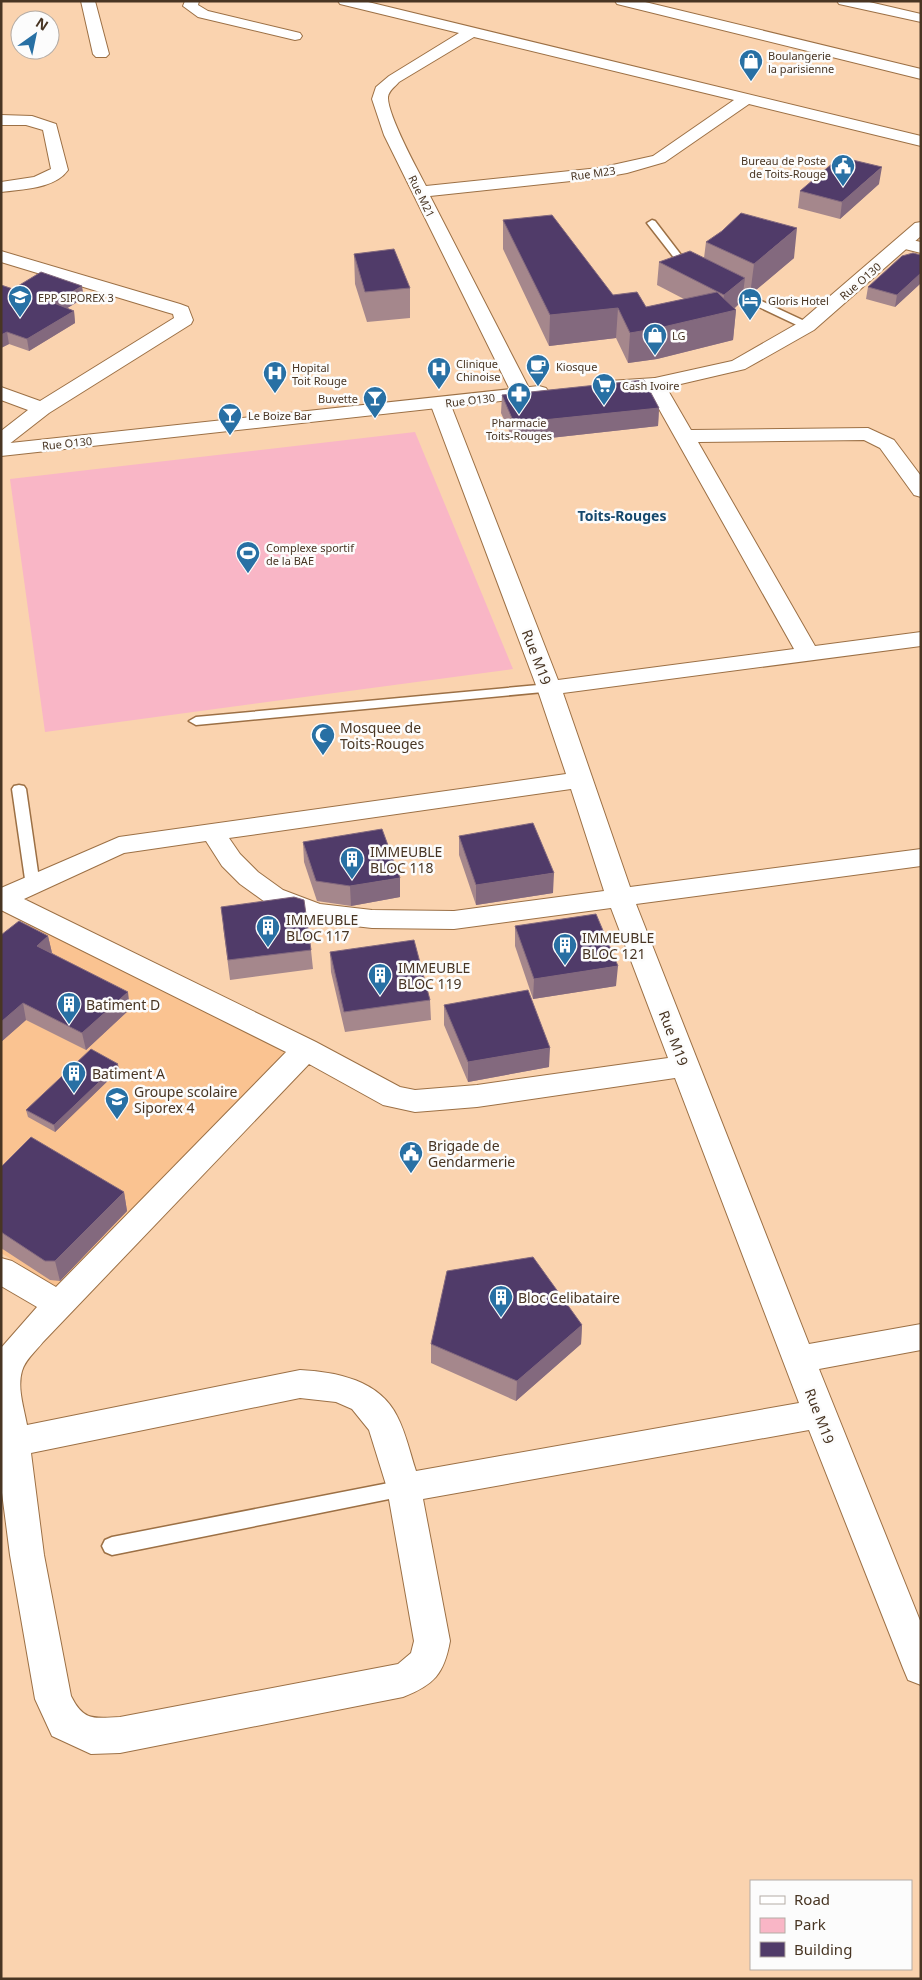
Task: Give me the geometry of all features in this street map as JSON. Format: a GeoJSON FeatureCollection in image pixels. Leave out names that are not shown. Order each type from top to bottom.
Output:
{"type":"FeatureCollection","features":[{"type":"Feature","properties":{"kind":"main road"},"geometry":{"type":"LineString","coordinates":[[88,1],[100,54]]}},
{"type":"Feature","properties":{"kind":"main road"},"geometry":{"type":"LineString","coordinates":[[192,1],[190,6],[203,14],[295,36]]}},
{"type":"Feature","properties":{"kind":"main road"},"geometry":{"type":"LineString","coordinates":[[345,1],[921,141]]}},
{"type":"Feature","properties":{"kind":"main road"},"geometry":{"type":"LineString","coordinates":[[622,1],[921,74]]}},
{"type":"Feature","properties":{"kind":"main road"},"geometry":{"type":"LineString","coordinates":[[660,1],[921,62]]}},
{"type":"Feature","properties":{"kind":"main road"},"geometry":{"type":"LineString","coordinates":[[844,1],[921,18]]}},
{"type":"Feature","properties":{"kind":"main road"},"geometry":{"type":"LineString","coordinates":[[893,1],[921,8]]}},
{"type":"Feature","properties":{"kind":"main road","name":"Rue M21"},"geometry":{"type":"LineString","coordinates":[[471,32],[394,79],[382,90],[380,99],[392,134],[522,394]]}},
{"type":"Feature","properties":{"kind":"main road","name":"Rue M23"},"geometry":{"type":"LineString","coordinates":[[420,192],[599,173],[659,159],[746,99]]}},
{"type":"Feature","properties":{"kind":"main road"},"geometry":{"type":"LineString","coordinates":[[1,120],[29,120],[41,122],[50,128],[60,170],[53,177],[39,182],[1,187]]}},
{"type":"Feature","properties":{"kind":"main road","name":"Rue O130"},"geometry":{"type":"LineString","coordinates":[[588,389],[655,384],[738,365],[807,326],[912,246],[921,227]]}},
{"type":"Feature","properties":{"kind":"main road"},"geometry":{"type":"LineString","coordinates":[[1,441],[42,409],[184,320],[180,311],[173,308],[2,255]]}},
{"type":"Feature","properties":{"kind":"main road"},"geometry":{"type":"LineString","coordinates":[[655,384],[808,654]]}},
{"type":"Feature","properties":{"kind":"main road","name":"Rue O130"},"geometry":{"type":"LineString","coordinates":[[1,450],[560,391]]}},
{"type":"Feature","properties":{"kind":"main road"},"geometry":{"type":"LineString","coordinates":[[1,393],[42,409]]}},
{"type":"Feature","properties":{"kind":"main road","name":"Rue M19"},"geometry":{"type":"LineString","coordinates":[[440,404],[549,688],[620,898],[819,1414],[921,1668]]}},
{"type":"Feature","properties":{"kind":"main road"},"geometry":{"type":"LineString","coordinates":[[684,436],[868,434],[886,444],[921,491]]}},
{"type":"Feature","properties":{"kind":"main road"},"geometry":{"type":"LineString","coordinates":[[549,688],[921,639]]}},
{"type":"Feature","properties":{"kind":"main road"},"geometry":{"type":"LineString","coordinates":[[11,903],[119,845],[580,780]]}},
{"type":"Feature","properties":{"kind":"main road"},"geometry":{"type":"LineString","coordinates":[[212,831],[231,860],[249,878],[274,896],[298,907],[320,913],[372,919],[454,920],[921,857]]}},
{"type":"Feature","properties":{"kind":"main road"},"geometry":{"type":"LineString","coordinates":[[11,903],[306,1049],[393,1097],[415,1101],[477,1096],[684,1066]]}},
{"type":"Feature","properties":{"kind":"main road"},"geometry":{"type":"LineString","coordinates":[[14,1442],[300,1384],[319,1384],[340,1389],[364,1399],[384,1422],[404,1488],[432,1641],[428,1660],[419,1672],[403,1680],[130,1734],[91,1736],[65,1723],[53,1700],[27,1555],[14,1442],[4,1388],[6,1370],[32,1332],[306,1049]]}},
{"type":"Feature","properties":{"kind":"main road"},"geometry":{"type":"LineString","coordinates":[[1,1270],[59,1305]]}},
{"type":"Feature","properties":{"kind":"main road"},"geometry":{"type":"LineString","coordinates":[[799,1359],[921,1337]]}},
{"type":"Feature","properties":{"kind":"main road"},"geometry":{"type":"LineString","coordinates":[[404,1488],[819,1414]]}},
{"type":"Feature","properties":{"kind":"lane"},"geometry":{"type":"LineString","coordinates":[[652,223],[684,266],[700,276]]}},
{"type":"Feature","properties":{"kind":"lane"},"geometry":{"type":"LineString","coordinates":[[718,284],[807,326]]}},
{"type":"Feature","properties":{"kind":"lane"},"geometry":{"type":"LineString","coordinates":[[196,721],[549,688]]}},
{"type":"Feature","properties":{"kind":"lane"},"geometry":{"type":"LineString","coordinates":[[11,903],[19,789]]}},
{"type":"Feature","properties":{"kind":"lane"},"geometry":{"type":"LineString","coordinates":[[112,1546],[404,1488]]}},
{"type":"Feature","properties":{"kind":"shaded area","name":"Groupe scolaire Siporex 4"},"geometry":{"type":"Polygon","coordinates":[[[28,922],[293,1055],[69,1294],[1,1253],[1,946],[28,922]]]}},
{"type":"Feature","properties":{"kind":"green space","name":"Complexe sportif de la BAE"},"geometry":{"type":"Polygon","coordinates":[[[415,432],[513,669],[45,732],[10,479],[415,432]]]}},
{"type":"Feature","properties":{"kind":"building"},"geometry":{"type":"Polygon","coordinates":[[[840,157],[882,167],[842,202],[800,191],[840,157]]]}},
{"type":"Feature","properties":{"kind":"building"},"geometry":{"type":"Polygon","coordinates":[[[741,213],[797,228],[754,264],[706,242],[722,231],[741,213]]]}},
{"type":"Feature","properties":{"kind":"building"},"geometry":{"type":"Polygon","coordinates":[[[552,215],[613,295],[637,292],[646,307],[717,292],[736,310],[630,333],[618,308],[550,315],[503,220],[552,215]]]}},
{"type":"Feature","properties":{"kind":"building"},"geometry":{"type":"Polygon","coordinates":[[[394,249],[410,288],[365,292],[354,254],[394,249]]]}},
{"type":"Feature","properties":{"kind":"building"},"geometry":{"type":"Polygon","coordinates":[[[690,251],[745,278],[724,295],[659,262],[690,251]]]}},
{"type":"Feature","properties":{"kind":"building"},"geometry":{"type":"Polygon","coordinates":[[[913,253],[921,255],[921,273],[897,295],[868,287],[902,256],[913,253]]]}},
{"type":"Feature","properties":{"kind":"building"},"geometry":{"type":"Polygon","coordinates":[[[41,272],[82,286],[54,303],[74,311],[27,339],[7,332],[1,335],[1,285],[13,289],[41,272]]]}},
{"type":"Feature","properties":{"kind":"building"},"geometry":{"type":"Polygon","coordinates":[[[644,380],[659,408],[514,423],[502,395],[644,380]]]}},
{"type":"Feature","properties":{"kind":"building"},"geometry":{"type":"Polygon","coordinates":[[[533,823],[554,873],[476,885],[459,836],[533,823]]]}},
{"type":"Feature","properties":{"kind":"building"},"geometry":{"type":"Polygon","coordinates":[[[382,829],[400,878],[350,886],[316,881],[303,842],[382,829]]]}},
{"type":"Feature","properties":{"kind":"building","name":"IMMEUBLE BLOC 117"},"geometry":{"type":"Polygon","coordinates":[[[294,897],[304,900],[311,950],[228,960],[221,907],[294,897]]]}},
{"type":"Feature","properties":{"kind":"building"},"geometry":{"type":"Polygon","coordinates":[[[596,914],[618,966],[534,979],[515,926],[596,914]]]}},
{"type":"Feature","properties":{"kind":"building"},"geometry":{"type":"Polygon","coordinates":[[[19,921],[48,936],[37,946],[128,992],[82,1033],[23,1003],[1,1022],[1,935],[19,921]]]}},
{"type":"Feature","properties":{"kind":"building","name":"IMMEUBLE BLOC 119"},"geometry":{"type":"Polygon","coordinates":[[[414,940],[430,1000],[344,1012],[330,952],[414,940]]]}},
{"type":"Feature","properties":{"kind":"building"},"geometry":{"type":"Polygon","coordinates":[[[528,990],[550,1048],[468,1062],[444,1005],[528,990]]]}},
{"type":"Feature","properties":{"kind":"building","name":"Batiment A"},"geometry":{"type":"Polygon","coordinates":[[[91,1049],[118,1064],[54,1125],[26,1110],[91,1049]]]}},
{"type":"Feature","properties":{"kind":"building"},"geometry":{"type":"Polygon","coordinates":[[[31,1137],[124,1192],[55,1261],[45,1261],[1,1232],[1,1167],[31,1137]]]}},
{"type":"Feature","properties":{"kind":"building","name":"Bloc Celibataire"},"geometry":{"type":"Polygon","coordinates":[[[533,1257],[582,1325],[517,1381],[431,1344],[447,1271],[533,1257]]]}},
{"type":"Feature","properties":{"kind":"place","name":"Boulangerie la parisienne"},"geometry":{"type":"Point","coordinates":[751,82]}},
{"type":"Feature","properties":{"kind":"place","name":"Bureau de Poste de Toits-Rouge"},"geometry":{"type":"Point","coordinates":[843,187]}},
{"type":"Feature","properties":{"kind":"place","name":"EPP SIPOREX 3"},"geometry":{"type":"Point","coordinates":[20,318]}},
{"type":"Feature","properties":{"kind":"place","name":"Gloris Hotel"},"geometry":{"type":"Point","coordinates":[750,321]}},
{"type":"Feature","properties":{"kind":"place","name":"LG"},"geometry":{"type":"Point","coordinates":[655,356]}},
{"type":"Feature","properties":{"kind":"place","name":"Kiosque"},"geometry":{"type":"Point","coordinates":[538,387]}},
{"type":"Feature","properties":{"kind":"place","name":"Clinique Chinoise"},"geometry":{"type":"Point","coordinates":[439,390]}},
{"type":"Feature","properties":{"kind":"place","name":"Hopital Toit Rouge"},"geometry":{"type":"Point","coordinates":[275,394]}},
{"type":"Feature","properties":{"kind":"place","name":"Cash Ivoire"},"geometry":{"type":"Point","coordinates":[604,406]}},
{"type":"Feature","properties":{"kind":"place","name":"Pharmacie Toits-Rouges"},"geometry":{"type":"Point","coordinates":[519,415]}},
{"type":"Feature","properties":{"kind":"place","name":"Buvette"},"geometry":{"type":"Point","coordinates":[375,419]}},
{"type":"Feature","properties":{"kind":"place","name":"Le Boize Bar"},"geometry":{"type":"Point","coordinates":[230,436]}},
{"type":"Feature","properties":{"kind":"place","name":"Complexe sportif de la BAE"},"geometry":{"type":"Point","coordinates":[248,574]}},
{"type":"Feature","properties":{"kind":"place","name":"Mosquee de Toits-Rouges"},"geometry":{"type":"Point","coordinates":[323,756]}},
{"type":"Feature","properties":{"kind":"place","name":"IMMEUBLE BLOC 118"},"geometry":{"type":"Point","coordinates":[352,880]}},
{"type":"Feature","properties":{"kind":"place","name":"IMMEUBLE BLOC 117"},"geometry":{"type":"Point","coordinates":[268,948]}},
{"type":"Feature","properties":{"kind":"place","name":"IMMEUBLE BLOC 121"},"geometry":{"type":"Point","coordinates":[565,966]}},
{"type":"Feature","properties":{"kind":"place","name":"IMMEUBLE BLOC 119"},"geometry":{"type":"Point","coordinates":[380,996]}},
{"type":"Feature","properties":{"kind":"place","name":"Batiment D"},"geometry":{"type":"Point","coordinates":[69,1025]}},
{"type":"Feature","properties":{"kind":"place","name":"Batiment A"},"geometry":{"type":"Point","coordinates":[74,1094]}},
{"type":"Feature","properties":{"kind":"place","name":"Groupe scolaire Siporex 4"},"geometry":{"type":"Point","coordinates":[117,1120]}},
{"type":"Feature","properties":{"kind":"place","name":"Brigade de Gendarmerie"},"geometry":{"type":"Point","coordinates":[411,1174]}},
{"type":"Feature","properties":{"kind":"place","name":"Bloc Celibataire"},"geometry":{"type":"Point","coordinates":[501,1318]}},
{"type":"Feature","properties":{"kind":"district","name":"Toits-Rouges"},"geometry":{"type":"Point","coordinates":[622,515]}}]}
